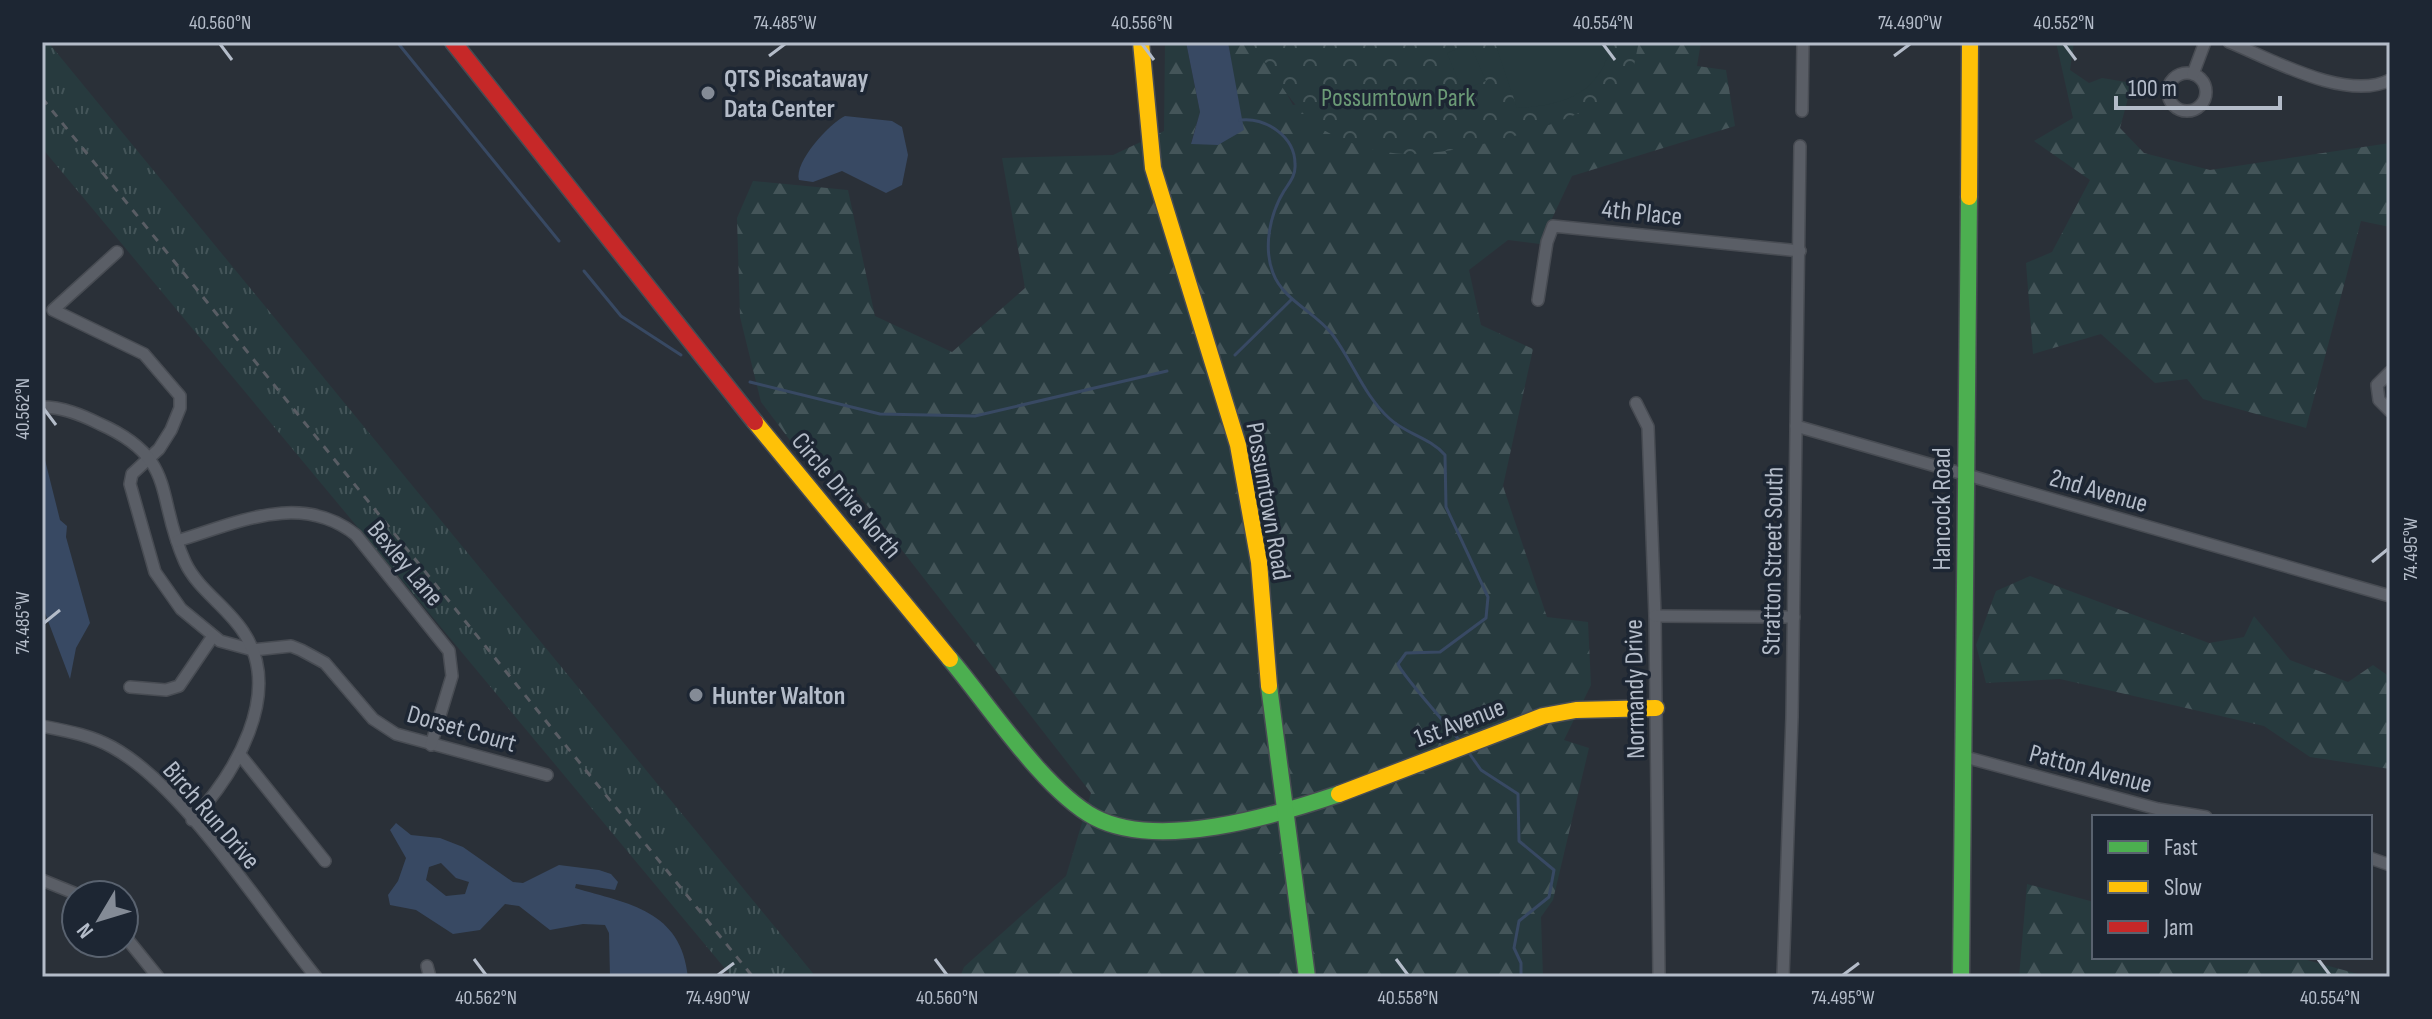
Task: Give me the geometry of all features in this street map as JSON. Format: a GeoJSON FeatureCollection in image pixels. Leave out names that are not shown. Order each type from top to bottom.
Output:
{"type":"FeatureCollection","features":[{"type":"Feature","properties":{"kind":"street","name":"Circle Drive North"},"geometry":{"type":"LineString","coordinates":[[453,42],[776,448],[1051,781],[1097,819],[1135,829],[1177,830],[1285,812]]}},
{"type":"Feature","properties":{"kind":"street","name":"Possumtown Road"},"geometry":{"type":"LineString","coordinates":[[1141,42],[1153,168],[1238,445],[1259,562],[1285,812],[1307,977]]}},
{"type":"Feature","properties":{"kind":"street"},"geometry":{"type":"LineString","coordinates":[[1802,111],[1803,42]]}},
{"type":"Feature","properties":{"kind":"street","name":"Hancock Road"},"geometry":{"type":"LineString","coordinates":[[1961,977],[1970,42]]}},
{"type":"Feature","properties":{"kind":"street"},"geometry":{"type":"LineString","coordinates":[[2193,74],[2205,42]]}},
{"type":"Feature","properties":{"kind":"street"},"geometry":{"type":"LineString","coordinates":[[2229,42],[2336,83],[2368,87],[2390,80]]}},
{"type":"Feature","properties":{"kind":"street","name":"Stratton Street South"},"geometry":{"type":"LineString","coordinates":[[1783,977],[1794,617],[1800,146]]}},
{"type":"Feature","properties":{"kind":"street","name":"4th Place"},"geometry":{"type":"LineString","coordinates":[[1538,300],[1547,242],[1553,226],[1800,251]]}},
{"type":"Feature","properties":{"kind":"street"},"geometry":{"type":"LineString","coordinates":[[117,252],[53,310],[144,354],[175,388],[180,408],[165,440],[132,474],[130,484],[155,572],[181,609],[213,636],[220,641],[253,650]]}},
{"type":"Feature","properties":{"kind":"street"},"geometry":{"type":"LineString","coordinates":[[2390,372],[2377,385],[2379,400],[2390,411]]}},
{"type":"Feature","properties":{"kind":"street","name":"Normandy Drive"},"geometry":{"type":"LineString","coordinates":[[1636,403],[1648,427],[1655,616],[1659,977]]}},
{"type":"Feature","properties":{"kind":"street"},"geometry":{"type":"LineString","coordinates":[[42,407],[74,412],[103,425],[128,438],[150,456],[177,541],[196,579],[237,624],[253,650],[257,695],[241,756],[192,820]]}},
{"type":"Feature","properties":{"kind":"street","name":"2nd Avenue"},"geometry":{"type":"LineString","coordinates":[[1796,426],[2390,596]]}},
{"type":"Feature","properties":{"kind":"street","name":"Bexley Lane"},"geometry":{"type":"LineString","coordinates":[[177,541],[284,511],[313,514],[344,525],[356,535],[449,651],[452,676],[431,745]]}},
{"type":"Feature","properties":{"kind":"street"},"geometry":{"type":"LineString","coordinates":[[1655,616],[1794,617]]}},
{"type":"Feature","properties":{"kind":"street"},"geometry":{"type":"LineString","coordinates":[[130,687],[166,690],[179,686],[213,636]]}},
{"type":"Feature","properties":{"kind":"street","name":"Dorset Court"},"geometry":{"type":"LineString","coordinates":[[253,650],[291,646],[313,655],[385,728],[431,745],[547,775]]}},
{"type":"Feature","properties":{"kind":"street","name":"1st Avenue"},"geometry":{"type":"LineString","coordinates":[[1285,812],[1543,716],[1590,709],[1656,708]]}},
{"type":"Feature","properties":{"kind":"street","name":"Birch Run Drive"},"geometry":{"type":"LineString","coordinates":[[42,726],[81,734],[113,748],[160,784],[316,977]]}},
{"type":"Feature","properties":{"kind":"street"},"geometry":{"type":"LineString","coordinates":[[241,756],[325,861]]}},
{"type":"Feature","properties":{"kind":"street","name":"Patton Avenue"},"geometry":{"type":"LineString","coordinates":[[1965,757],[2158,809],[2194,815]]}},
{"type":"Feature","properties":{"kind":"street"},"geometry":{"type":"LineString","coordinates":[[140,955],[158,977]]}},
{"type":"Feature","properties":{"kind":"green space"},"geometry":{"type":"Polygon","coordinates":[[[42,42],[48,42],[816,977],[732,977],[42,148],[42,42]]]}},
{"type":"Feature","properties":{"kind":"green space"},"geometry":{"type":"Polygon","coordinates":[[[1165,42],[1186,42],[1200,112],[1191,143],[1235,85],[1228,42],[1250,42],[1275,72],[1293,105],[1636,42],[1701,42],[1697,66],[1726,70],[1735,126],[1572,176],[1540,244],[1508,240],[1469,270],[1481,325],[1533,349],[1503,486],[1547,617],[1588,622],[1591,685],[1564,740],[1589,748],[1553,900],[1541,917],[1543,977],[960,977],[964,967],[1066,876],[1091,793],[852,486],[795,447],[761,402],[740,317],[737,218],[753,181],[848,190],[875,316],[952,352],[1025,288],[1002,158],[1113,155],[1164,131],[1165,42]]]}},
{"type":"Feature","properties":{"kind":"green space","name":"Possumtown Park"},"geometry":{"type":"Polygon","coordinates":[[[1250,42],[1639,42],[1627,82],[1609,97],[1583,111],[1516,136],[1480,145],[1416,154],[1385,152],[1360,146],[1316,125],[1295,104],[1250,42]]]}},
{"type":"Feature","properties":{"kind":"green space"},"geometry":{"type":"Polygon","coordinates":[[[1495,42],[1612,42],[1599,74],[1578,94],[1550,104],[1517,108],[1495,42]]]}},
{"type":"Feature","properties":{"kind":"green space"},"geometry":{"type":"Polygon","coordinates":[[[2056,42],[2074,42],[2070,70],[2089,83],[2102,78],[2132,83],[2120,128],[2144,153],[2210,170],[2390,143],[2390,227],[2361,221],[2306,428],[2203,399],[2187,379],[2155,383],[2101,334],[2033,354],[2026,263],[2052,252],[2090,180],[2034,141],[2073,118],[2056,42]]]}},
{"type":"Feature","properties":{"kind":"green space"},"geometry":{"type":"Polygon","coordinates":[[[1470,44],[1486,81],[1462,90],[1447,53],[1470,44]]]}},
{"type":"Feature","properties":{"kind":"green space"},"geometry":{"type":"Polygon","coordinates":[[[2030,576],[2209,643],[2244,637],[2254,616],[2290,660],[2348,682],[2373,665],[2390,677],[2390,769],[2310,757],[2264,726],[2060,679],[1986,683],[1976,645],[1996,591],[2030,576]]]}},
{"type":"Feature","properties":{"kind":"green space"},"geometry":{"type":"Polygon","coordinates":[[[2027,884],[2092,901],[2092,959],[2303,959],[2369,977],[2019,977],[2027,884]]]}},
{"type":"Feature","properties":{"kind":"water"},"geometry":{"type":"Polygon","coordinates":[[[1186,42],[1228,42],[1244,130],[1218,145],[1191,144],[1200,112],[1186,42]]]}},
{"type":"Feature","properties":{"kind":"water"},"geometry":{"type":"Polygon","coordinates":[[[845,116],[892,121],[902,127],[908,155],[902,185],[886,193],[842,171],[813,182],[799,180],[807,154],[822,135],[845,116]]]}},
{"type":"Feature","properties":{"kind":"water"},"geometry":{"type":"Polygon","coordinates":[[[42,448],[60,520],[67,526],[66,537],[90,623],[76,648],[70,679],[42,605],[42,448]]]}},
{"type":"Feature","properties":{"kind":"water"},"geometry":{"type":"Polygon","coordinates":[[[396,823],[411,835],[440,838],[463,847],[513,882],[523,883],[559,865],[611,874],[618,882],[615,890],[576,884],[575,888],[633,906],[663,924],[675,937],[688,977],[610,977],[609,933],[605,925],[583,924],[550,930],[519,906],[505,904],[480,930],[453,934],[416,910],[390,905],[388,895],[398,881],[406,858],[390,830],[396,823]],[[441,863],[429,867],[426,880],[446,896],[465,894],[469,882],[456,878],[441,863]]]}},
{"type":"Feature","properties":{"kind":"waterway"},"geometry":{"type":"LineString","coordinates":[[397,42],[559,241]]}},
{"type":"Feature","properties":{"kind":"waterway"},"geometry":{"type":"LineString","coordinates":[[1240,120],[1259,122],[1277,130],[1294,154],[1294,175],[1279,200],[1268,242],[1270,263],[1278,282],[1332,334],[1381,410],[1396,424],[1445,455],[1446,507],[1488,597],[1486,618],[1440,652],[1406,653],[1398,664],[1460,741]]}},
{"type":"Feature","properties":{"kind":"waterway"},"geometry":{"type":"LineString","coordinates":[[584,271],[621,316],[681,355]]}},
{"type":"Feature","properties":{"kind":"waterway"},"geometry":{"type":"LineString","coordinates":[[1235,355],[1292,299]]}},
{"type":"Feature","properties":{"kind":"waterway"},"geometry":{"type":"LineString","coordinates":[[750,382],[880,414],[975,416],[1167,371]]}},
{"type":"Feature","properties":{"kind":"waterway"},"geometry":{"type":"LineString","coordinates":[[1469,753],[1481,770],[1518,794],[1519,841],[1554,870],[1549,897],[1519,921],[1514,948],[1521,963],[1521,977]]}},
{"type":"Feature","properties":{"kind":"railway"},"geometry":{"type":"LineString","coordinates":[[42,98],[753,977]]}},
{"type":"Feature","properties":{"kind":"traffic: fast"},"geometry":{"type":"LineString","coordinates":[[1961,977],[1969,197]]}},
{"type":"Feature","properties":{"kind":"traffic: fast"},"geometry":{"type":"LineString","coordinates":[[950,659],[1036,767],[1056,787],[1094,817],[1120,827],[1150,831],[1216,826],[1282,812],[1339,794]]}},
{"type":"Feature","properties":{"kind":"traffic: fast"},"geometry":{"type":"LineString","coordinates":[[1269,686],[1307,977]]}},
{"type":"Feature","properties":{"kind":"traffic: slow"},"geometry":{"type":"LineString","coordinates":[[1141,42],[1153,168],[1238,445],[1259,562],[1269,686]]}},
{"type":"Feature","properties":{"kind":"traffic: slow"},"geometry":{"type":"LineString","coordinates":[[1969,197],[1970,42]]}},
{"type":"Feature","properties":{"kind":"traffic: slow"},"geometry":{"type":"LineString","coordinates":[[755,422],[950,659]]}},
{"type":"Feature","properties":{"kind":"traffic: slow"},"geometry":{"type":"LineString","coordinates":[[1339,794],[1543,716],[1576,710],[1656,708]]}},
{"type":"Feature","properties":{"kind":"traffic: jam"},"geometry":{"type":"LineString","coordinates":[[453,42],[755,422]]}},
{"type":"Feature","properties":{"kind":"place","name":"QTS Piscataway Data Center"},"geometry":{"type":"Point","coordinates":[708,93]}},
{"type":"Feature","properties":{"kind":"place","name":"Hunter Walton"},"geometry":{"type":"Point","coordinates":[696,695]}}]}
